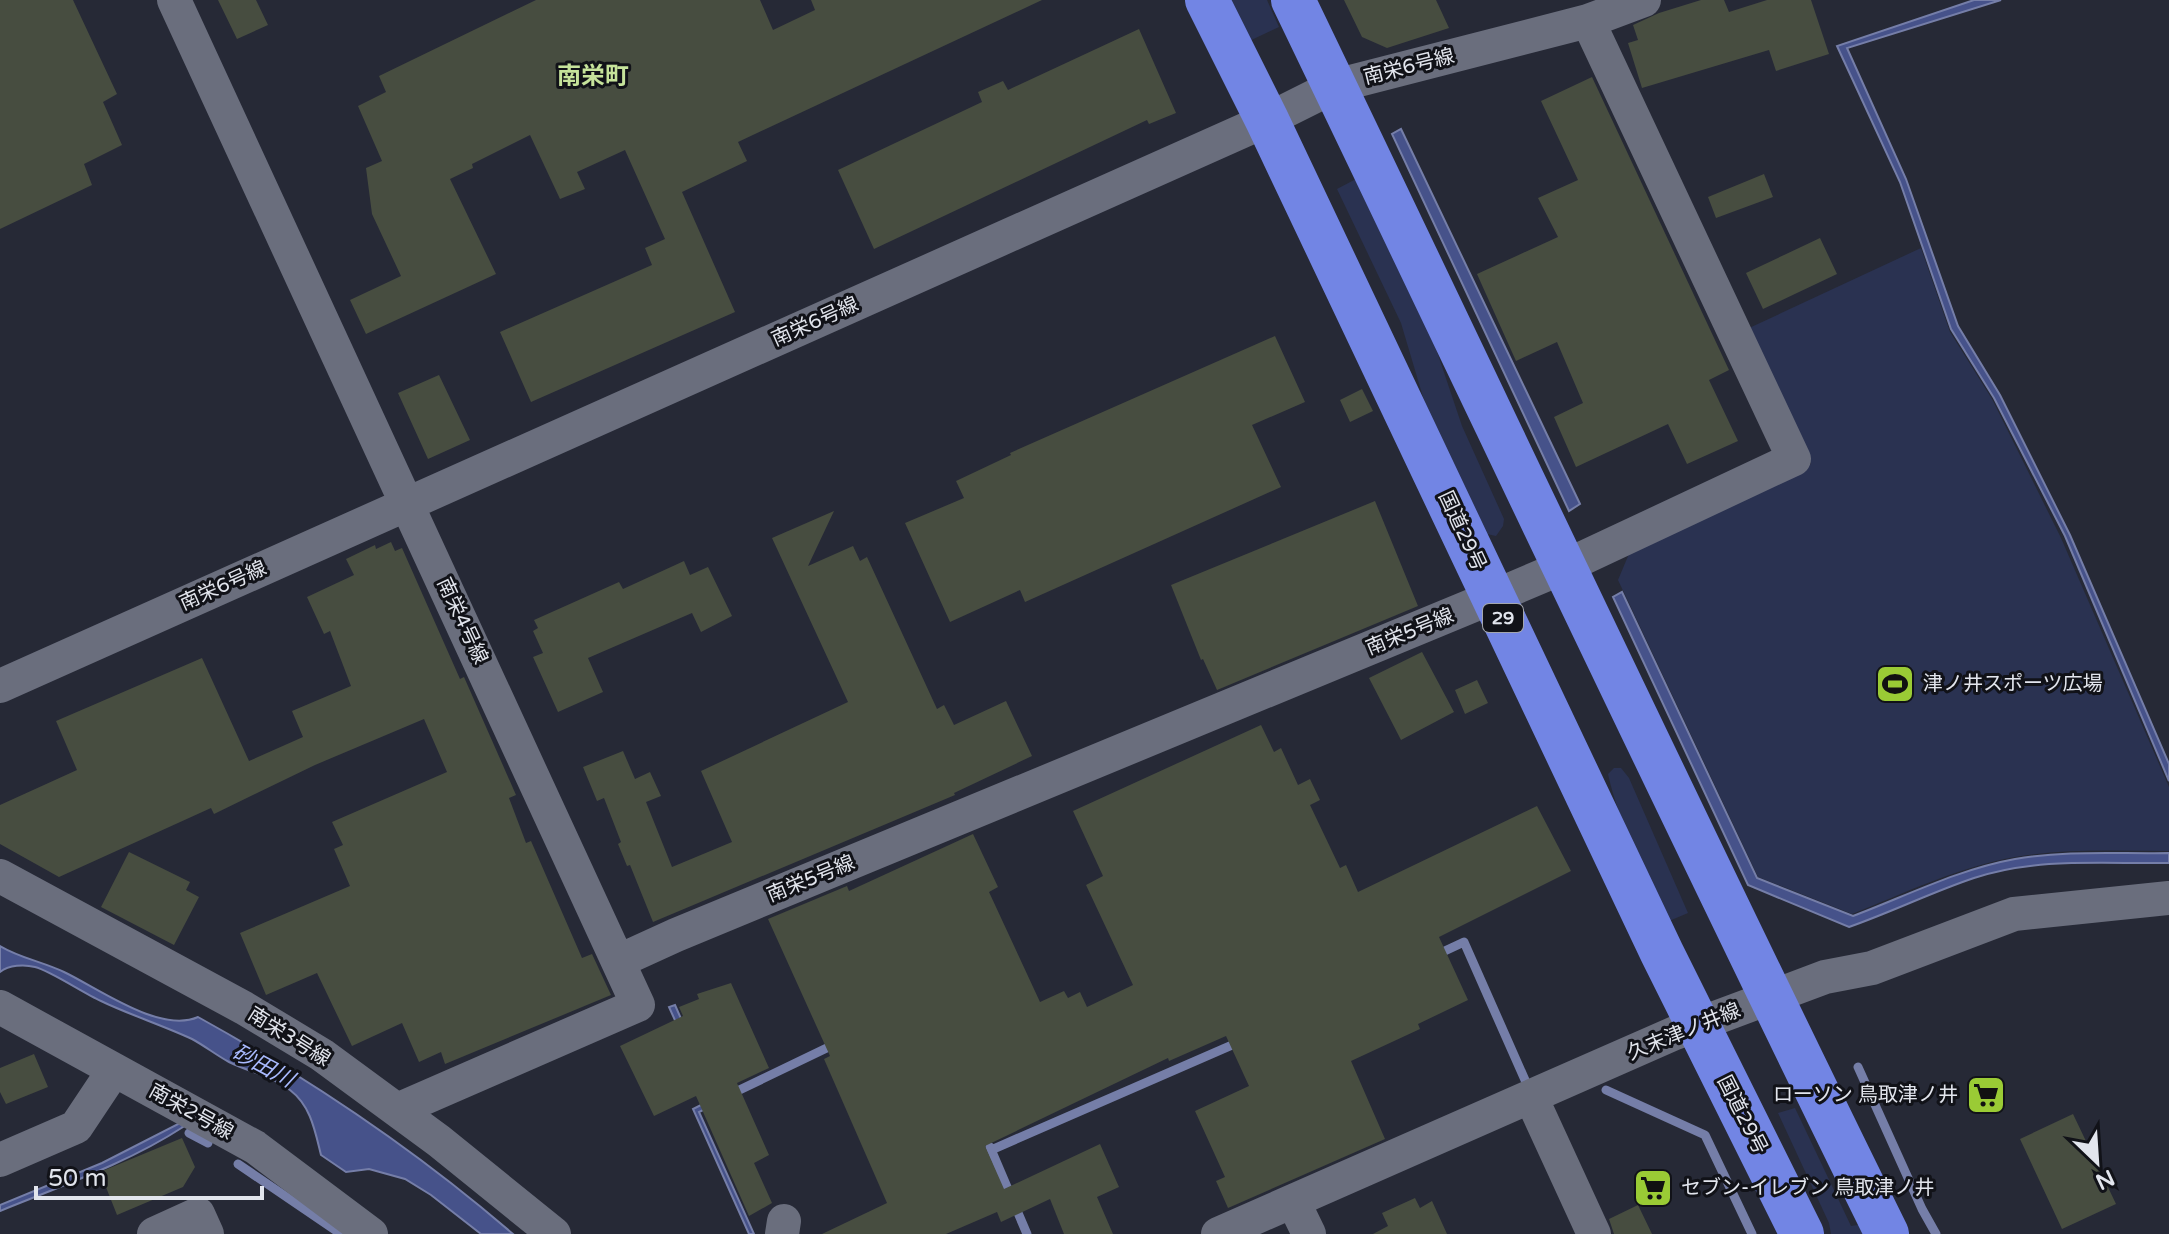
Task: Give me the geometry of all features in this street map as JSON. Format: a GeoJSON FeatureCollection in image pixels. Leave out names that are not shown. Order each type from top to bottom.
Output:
{"type":"FeatureCollection","features":[{"type":"Feature","properties":{"kind":"highway","name":"国道29号"},"geometry":{"type":"LineString","coordinates":[[1207,0],[1698,1025],[1802,1234]]}},
{"type":"Feature","properties":{"kind":"highway"},"geometry":{"type":"LineString","coordinates":[[1293,0],[1887,1234]]}},
{"type":"Feature","properties":{"kind":"street","name":"南栄4号線"},"geometry":{"type":"LineString","coordinates":[[174,0],[638,1005],[397,1110]]}},
{"type":"Feature","properties":{"kind":"street","name":"南栄6号線"},"geometry":{"type":"LineString","coordinates":[[0,686],[1267,120],[1335,86],[1588,21],[1644,0]]}},
{"type":"Feature","properties":{"kind":"street","name":"南栄5号線"},"geometry":{"type":"LineString","coordinates":[[619,961],[1566,566],[1794,459],[1588,21]]}},
{"type":"Feature","properties":{"kind":"street","name":"南栄3号線"},"geometry":{"type":"LineString","coordinates":[[0,876],[244,1008],[322,1055],[554,1234]]}},
{"type":"Feature","properties":{"kind":"street","name":"久末津ノ井線"},"geometry":{"type":"LineString","coordinates":[[1218,1234],[1675,1033],[1825,977],[1872,968],[2014,914],[2169,898]]}},
{"type":"Feature","properties":{"kind":"street","name":"南栄2号線"},"geometry":{"type":"LineString","coordinates":[[0,1007],[255,1147],[371,1234]]}},
{"type":"Feature","properties":{"kind":"street"},"geometry":{"type":"LineString","coordinates":[[0,1160],[76,1127],[114,1070]]}},
{"type":"Feature","properties":{"kind":"street"},"geometry":{"type":"LineString","coordinates":[[1531,1097],[1594,1234]]}},
{"type":"Feature","properties":{"kind":"street"},"geometry":{"type":"LineString","coordinates":[[1293,1201],[1309,1234]]}},
{"type":"Feature","properties":{"kind":"street"},"geometry":{"type":"LineString","coordinates":[[154,1234],[198,1214],[207,1234]]}},
{"type":"Feature","properties":{"kind":"shaded area"},"geometry":{"type":"Polygon","coordinates":[[[1224,0],[1267,0],[1279,27],[1245,43],[1224,0]]]}},
{"type":"Feature","properties":{"kind":"shaded area"},"geometry":{"type":"Polygon","coordinates":[[[1356,179],[1425,316],[1462,426],[1504,519],[1496,536],[1487,534],[1444,450],[1423,397],[1401,323],[1337,189],[1356,179]]]}},
{"type":"Feature","properties":{"kind":"shaded area","name":"津ノ井スポーツ広場"},"geometry":{"type":"Polygon","coordinates":[[[1921,248],[1950,332],[1992,399],[2061,538],[2169,787],[2169,851],[2072,851],[1994,861],[1952,874],[1852,914],[1758,877],[1618,580],[1631,549],[1811,464],[1747,329],[1921,248]]]}},
{"type":"Feature","properties":{"kind":"shaded area"},"geometry":{"type":"Polygon","coordinates":[[[1614,768],[1621,768],[1629,778],[1688,913],[1669,921],[1619,812],[1608,774],[1614,768]]]}},
{"type":"Feature","properties":{"kind":"shaded area"},"geometry":{"type":"Polygon","coordinates":[[[1795,1108],[1851,1226],[1864,1224],[1869,1234],[1831,1234],[1829,1223],[1778,1113],[1795,1108]]]}},
{"type":"Feature","properties":{"kind":"water"},"geometry":{"type":"Polygon","coordinates":[[[1974,0],[2001,0],[1847,48],[1906,179],[1958,326],[2000,395],[2070,535],[2169,764],[2169,781],[2065,536],[1994,398],[1951,329],[1900,182],[1837,46],[1974,0]]]}},
{"type":"Feature","properties":{"kind":"water"},"geometry":{"type":"Polygon","coordinates":[[[1401,129],[1580,504],[1569,511],[1392,134],[1401,129]]]}},
{"type":"Feature","properties":{"kind":"water"},"geometry":{"type":"Polygon","coordinates":[[[1622,592],[1757,878],[1853,916],[1953,876],[2015,859],[2073,853],[2169,853],[2169,863],[2046,864],[1998,871],[1849,927],[1748,885],[1613,597],[1622,592]]]}},
{"type":"Feature","properties":{"kind":"water","name":"砂田川"},"geometry":{"type":"Polygon","coordinates":[[[0,946],[64,972],[148,1014],[183,1021],[198,1017],[281,1065],[362,1118],[439,1174],[513,1234],[481,1234],[405,1179],[369,1169],[346,1172],[321,1155],[307,1111],[297,1096],[283,1085],[229,1062],[192,1039],[101,1001],[42,969],[21,965],[0,972],[0,946]]]}},
{"type":"Feature","properties":{"kind":"water"},"geometry":{"type":"Polygon","coordinates":[[[675,1005],[718,1103],[699,1112],[754,1234],[749,1234],[693,1109],[711,1100],[669,1007],[675,1005]]]}},
{"type":"Feature","properties":{"kind":"water"},"geometry":{"type":"Polygon","coordinates":[[[180,1123],[183,1127],[140,1152],[0,1211],[0,1205],[102,1163],[180,1123]]]}},
{"type":"Feature","properties":{"kind":"building"},"geometry":{"type":"Polygon","coordinates":[[[0,0],[73,0],[117,94],[103,102],[122,145],[84,164],[92,185],[0,229],[0,0]]]}},
{"type":"Feature","properties":{"kind":"building"},"geometry":{"type":"Polygon","coordinates":[[[218,0],[256,0],[268,25],[237,39],[218,0]]]}},
{"type":"Feature","properties":{"kind":"building"},"geometry":{"type":"Polygon","coordinates":[[[536,0],[760,0],[773,30],[815,10],[811,0],[1042,0],[738,142],[747,161],[682,192],[735,312],[531,402],[500,332],[652,265],[645,248],[665,239],[625,150],[577,172],[585,189],[560,199],[530,135],[472,164],[473,168],[450,179],[496,274],[366,334],[350,300],[401,276],[372,214],[366,168],[382,161],[358,106],[386,92],[379,76],[536,0]]]}},
{"type":"Feature","properties":{"kind":"building"},"geometry":{"type":"Polygon","coordinates":[[[1344,0],[1436,0],[1449,28],[1387,48],[1362,37],[1344,0]]]}},
{"type":"Feature","properties":{"kind":"building"},"geometry":{"type":"Polygon","coordinates":[[[1701,0],[1724,0],[1729,12],[1767,0],[1811,0],[1829,54],[1776,71],[1769,50],[1642,88],[1628,43],[1638,40],[1633,25],[1701,0]]]}},
{"type":"Feature","properties":{"kind":"building"},"geometry":{"type":"Polygon","coordinates":[[[1139,29],[1176,113],[1149,124],[1147,120],[874,249],[838,170],[982,102],[978,92],[1003,81],[1008,90],[1139,29]]]}},
{"type":"Feature","properties":{"kind":"building"},"geometry":{"type":"Polygon","coordinates":[[[1592,77],[1729,370],[1709,380],[1738,441],[1687,464],[1668,424],[1576,467],[1554,417],[1583,403],[1557,342],[1516,361],[1477,274],[1558,237],[1538,198],[1578,180],[1541,101],[1592,77]]]}},
{"type":"Feature","properties":{"kind":"building"},"geometry":{"type":"Polygon","coordinates":[[[1764,174],[1773,197],[1716,218],[1708,197],[1764,174]]]}},
{"type":"Feature","properties":{"kind":"building"},"geometry":{"type":"Polygon","coordinates":[[[1820,238],[1837,274],[1763,309],[1746,273],[1820,238]]]}},
{"type":"Feature","properties":{"kind":"building"},"geometry":{"type":"Polygon","coordinates":[[[1275,336],[1305,402],[1252,425],[1281,487],[1025,602],[1020,590],[950,622],[905,523],[964,498],[956,481],[1010,453],[1275,336]]]}},
{"type":"Feature","properties":{"kind":"building"},"geometry":{"type":"Polygon","coordinates":[[[439,375],[470,440],[428,459],[398,393],[439,375]]]}},
{"type":"Feature","properties":{"kind":"building"},"geometry":{"type":"Polygon","coordinates":[[[1362,389],[1373,411],[1350,422],[1340,400],[1362,389]]]}},
{"type":"Feature","properties":{"kind":"building"},"geometry":{"type":"Polygon","coordinates":[[[1375,501],[1418,606],[1217,690],[1201,660],[1171,585],[1375,501]]]}},
{"type":"Feature","properties":{"kind":"building"},"geometry":{"type":"Polygon","coordinates":[[[834,511],[808,566],[853,546],[860,561],[867,557],[937,709],[944,705],[954,725],[1006,701],[1032,756],[955,795],[653,922],[618,844],[621,842],[604,798],[597,801],[583,767],[623,751],[635,779],[650,772],[661,796],[646,802],[672,867],[732,842],[701,771],[848,702],[772,538],[834,511]]]}},
{"type":"Feature","properties":{"kind":"building"},"geometry":{"type":"Polygon","coordinates":[[[391,542],[395,551],[402,548],[460,679],[464,677],[516,795],[509,798],[526,843],[531,841],[582,958],[592,954],[611,995],[445,1064],[441,1052],[419,1062],[402,1023],[352,1046],[317,973],[266,995],[240,933],[350,886],[334,849],[343,845],[332,822],[447,772],[424,719],[315,765],[214,814],[211,808],[59,877],[0,844],[0,805],[77,770],[56,721],[202,658],[249,761],[303,737],[292,711],[351,686],[330,631],[324,634],[307,597],[354,575],[346,559],[375,545],[376,549],[391,542]]]}},
{"type":"Feature","properties":{"kind":"building"},"geometry":{"type":"Polygon","coordinates":[[[684,561],[690,575],[708,567],[732,616],[701,632],[692,613],[588,658],[603,692],[558,712],[533,657],[543,653],[533,631],[538,628],[534,620],[619,582],[623,589],[684,561]]]}},
{"type":"Feature","properties":{"kind":"building"},"geometry":{"type":"Polygon","coordinates":[[[1422,652],[1454,712],[1401,740],[1369,678],[1422,652]]]}},
{"type":"Feature","properties":{"kind":"building"},"geometry":{"type":"Polygon","coordinates":[[[1477,680],[1488,703],[1465,714],[1455,690],[1477,680]]]}},
{"type":"Feature","properties":{"kind":"building"},"geometry":{"type":"Polygon","coordinates":[[[1261,725],[1274,752],[1281,748],[1298,785],[1310,779],[1320,800],[1310,805],[1340,868],[1346,865],[1358,892],[1537,806],[1571,871],[1439,937],[1468,1000],[1418,1024],[1420,1029],[1351,1061],[1385,1139],[1228,1208],[1216,1181],[1225,1177],[1195,1111],[1249,1086],[1226,1036],[1169,1061],[1168,1058],[985,1146],[1004,1189],[1100,1144],[1119,1187],[1097,1197],[1113,1234],[1064,1234],[1050,1199],[1001,1222],[997,1212],[946,1234],[822,1234],[887,1203],[824,1059],[830,1056],[768,919],[847,886],[849,891],[973,834],[998,887],[989,892],[1040,1002],[1064,991],[1068,998],[1080,992],[1087,1007],[1133,985],[1086,885],[1103,876],[1073,811],[1261,725]]]}},
{"type":"Feature","properties":{"kind":"building"},"geometry":{"type":"Polygon","coordinates":[[[129,852],[190,882],[186,890],[199,897],[174,945],[101,907],[129,852]]]}},
{"type":"Feature","properties":{"kind":"building"},"geometry":{"type":"Polygon","coordinates":[[[731,983],[769,1068],[737,1083],[769,1155],[754,1163],[772,1203],[749,1216],[696,1096],[654,1116],[620,1046],[683,1016],[679,1007],[699,999],[697,994],[731,983]]]}},
{"type":"Feature","properties":{"kind":"building"},"geometry":{"type":"Polygon","coordinates":[[[34,1054],[48,1087],[6,1104],[0,1092],[0,1068],[34,1054]]]}},
{"type":"Feature","properties":{"kind":"building"},"geometry":{"type":"Polygon","coordinates":[[[2073,1114],[2116,1204],[2062,1229],[2020,1139],[2073,1114]]]}},
{"type":"Feature","properties":{"kind":"building"},"geometry":{"type":"Polygon","coordinates":[[[182,1138],[195,1167],[183,1187],[117,1215],[100,1172],[182,1138]]]}},
{"type":"Feature","properties":{"kind":"building"},"geometry":{"type":"Polygon","coordinates":[[[1415,1198],[1420,1208],[1432,1201],[1447,1234],[1373,1234],[1388,1226],[1382,1213],[1415,1198]]]}},
{"type":"Feature","properties":{"kind":"building"},"geometry":{"type":"Polygon","coordinates":[[[1638,1205],[1652,1234],[1614,1234],[1609,1219],[1638,1205]]]}},
{"type":"Feature","properties":{"kind":"waterway"},"geometry":{"type":"LineString","coordinates":[[1434,956],[1464,942],[1525,1080]]}},
{"type":"Feature","properties":{"kind":"waterway"},"geometry":{"type":"LineString","coordinates":[[991,1150],[1241,1041]]}},
{"type":"Feature","properties":{"kind":"waterway"},"geometry":{"type":"LineString","coordinates":[[729,1095],[835,1044]]}},
{"type":"Feature","properties":{"kind":"waterway"},"geometry":{"type":"LineString","coordinates":[[1858,1067],[1936,1234]]}},
{"type":"Feature","properties":{"kind":"waterway"},"geometry":{"type":"LineString","coordinates":[[1606,1090],[1705,1135],[1752,1234]]}},
{"type":"Feature","properties":{"kind":"waterway"},"geometry":{"type":"LineString","coordinates":[[189,1133],[208,1143]]}},
{"type":"Feature","properties":{"kind":"waterway"},"geometry":{"type":"LineString","coordinates":[[990,1147],[1027,1234]]}},
{"type":"Feature","properties":{"kind":"waterway"},"geometry":{"type":"LineString","coordinates":[[238,1164],[341,1234]]}},
{"type":"Feature","properties":{"kind":"place","name":"津ノ井スポーツ広場"},"geometry":{"type":"Point","coordinates":[1895,684]}},
{"type":"Feature","properties":{"kind":"place","name":"ローソン 鳥取津ノ井"},"geometry":{"type":"Point","coordinates":[1986,1095]}},
{"type":"Feature","properties":{"kind":"place","name":"セブン-イレブン 鳥取津ノ井"},"geometry":{"type":"Point","coordinates":[1653,1188]}},
{"type":"Feature","properties":{"kind":"district","name":"南栄町"},"geometry":{"type":"Point","coordinates":[593,76]}}]}
